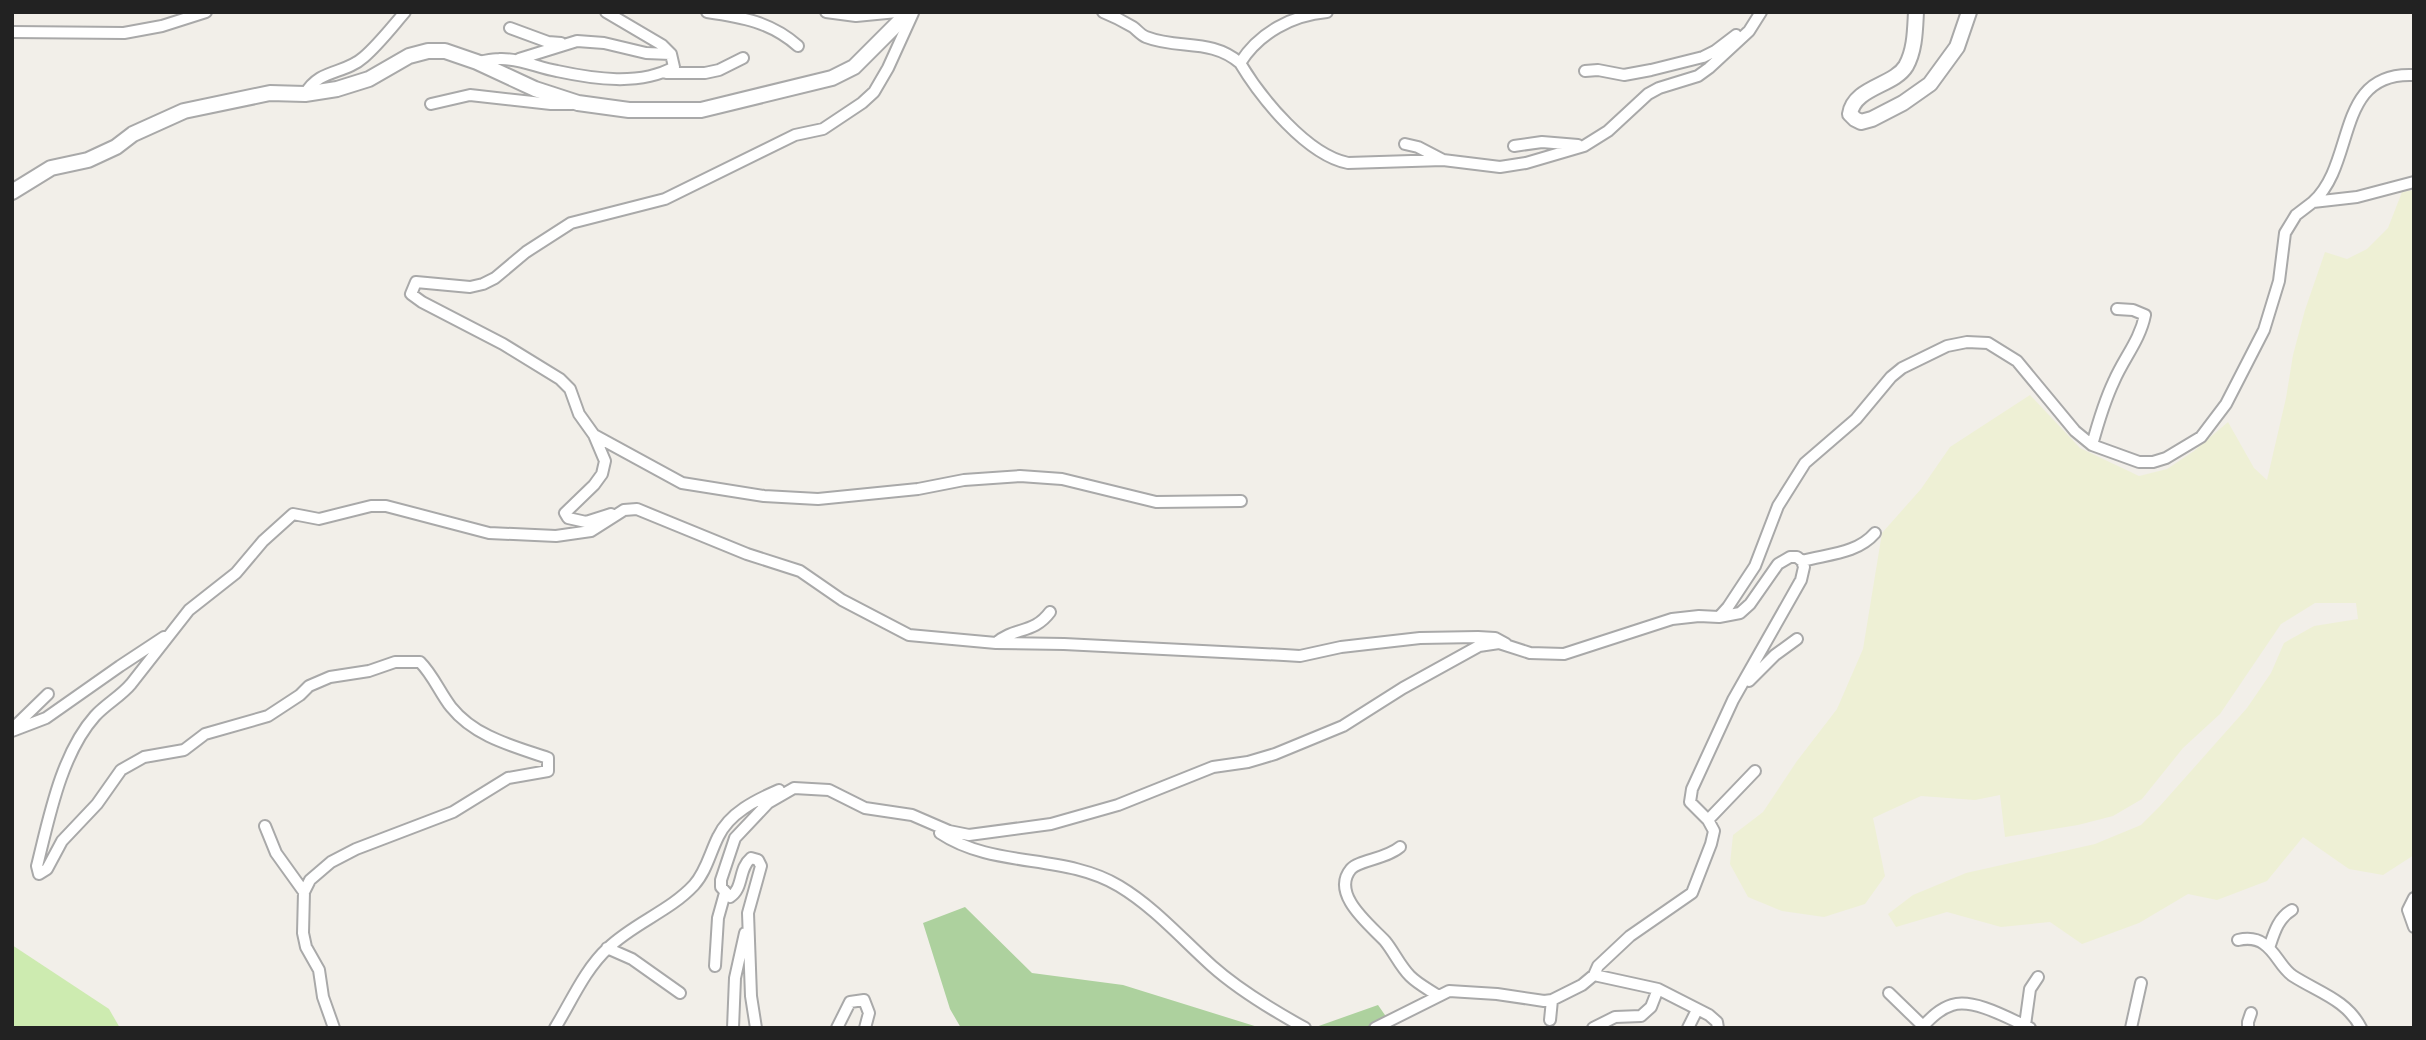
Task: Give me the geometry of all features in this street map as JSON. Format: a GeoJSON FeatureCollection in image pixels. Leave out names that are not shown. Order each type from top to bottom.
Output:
{"type":"FeatureCollection","features":[{"type":"Feature","properties":{"kind":"street"},"geometry":{"type":"LineString","coordinates":[[12,32],[124,33],[162,26],[205,12]]}},
{"type":"Feature","properties":{"kind":"street"},"geometry":{"type":"LineString","coordinates":[[305,94],[311,84],[326,74],[354,65],[365,57],[405,12]]}},
{"type":"Feature","properties":{"kind":"street"},"geometry":{"type":"LineString","coordinates":[[606,12],[671,54],[674,67],[663,73]]}},
{"type":"Feature","properties":{"kind":"street"},"geometry":{"type":"LineString","coordinates":[[707,12],[753,19],[777,30],[798,46]]}},
{"type":"Feature","properties":{"kind":"street"},"geometry":{"type":"LineString","coordinates":[[826,12],[856,16],[897,12]]}},
{"type":"Feature","properties":{"kind":"street"},"geometry":{"type":"LineString","coordinates":[[431,104],[470,95],[551,104],[578,103],[629,110],[701,110],[832,78],[854,67],[911,12]]}},
{"type":"Feature","properties":{"kind":"street"},"geometry":{"type":"LineString","coordinates":[[911,12],[888,68],[874,92],[823,129],[795,135],[665,199],[571,223],[483,284],[470,287],[416,282],[411,294],[422,302],[503,344],[570,388],[579,414],[594,435],[606,461],[602,474],[565,513],[568,518],[586,522],[624,510],[637,509],[747,554],[800,571],[842,600],[909,635],[996,643],[1300,656],[1342,647],[1420,638],[1478,637],[1495,638],[1530,653],[1556,655],[1672,620],[1734,615],[1746,609],[1765,580],[1783,560],[1797,557],[1802,561],[1804,567],[1798,585],[1737,693],[1689,795],[1690,802],[1712,825],[1714,838],[1692,892],[1630,936],[1598,965],[1594,975],[1552,1000],[1456,990],[1437,995],[1375,1028]]}},
{"type":"Feature","properties":{"kind":"street"},"geometry":{"type":"LineString","coordinates":[[1103,12],[1124,22],[1145,37],[1217,48],[1229,54],[1240,63],[1301,138],[1335,160],[1348,163],[1443,160],[1500,167],[1526,163],[1584,146],[1608,131],[1648,94],[1698,76],[1709,68],[1749,31],[1759,15]]}},
{"type":"Feature","properties":{"kind":"street"},"geometry":{"type":"LineString","coordinates":[[1240,63],[1247,51],[1268,33],[1304,15],[1327,12]]}},
{"type":"Feature","properties":{"kind":"street"},"geometry":{"type":"LineString","coordinates":[[1916,12],[1914,40],[1905,67],[1898,76],[1858,99],[1851,107],[1850,114],[1855,119],[1861,122],[1872,119],[1903,103],[1930,84],[1957,47],[1969,12]]}},
{"type":"Feature","properties":{"kind":"street"},"geometry":{"type":"LineString","coordinates":[[1585,71],[1598,70],[1624,75],[1703,57],[1715,51],[1759,15]]}},
{"type":"Feature","properties":{"kind":"street"},"geometry":{"type":"LineString","coordinates":[[510,28],[548,42],[590,41],[646,53],[671,54]]}},
{"type":"Feature","properties":{"kind":"street"},"geometry":{"type":"LineString","coordinates":[[513,60],[539,54],[564,43]]}},
{"type":"Feature","properties":{"kind":"street"},"geometry":{"type":"LineString","coordinates":[[12,192],[51,168],[88,160],[116,148],[133,134],[184,111],[270,93],[305,94],[337,89],[369,79],[410,56],[428,51],[445,51],[477,62],[535,89],[578,103]]}},
{"type":"Feature","properties":{"kind":"street"},"geometry":{"type":"LineString","coordinates":[[477,62],[513,60],[584,76],[636,78],[663,73],[705,73],[719,70],[743,58]]}},
{"type":"Feature","properties":{"kind":"street"},"geometry":{"type":"LineString","coordinates":[[1719,617],[1755,566],[1778,506],[1805,463],[1856,419],[1891,377],[1933,351],[1967,342],[1982,341],[1994,345],[2017,361],[2075,431],[2092,445],[2132,461],[2153,462],[2172,456],[2201,437],[2211,428],[2226,404],[2264,330],[2279,281],[2288,227],[2296,215],[2323,193],[2333,175],[2352,116],[2365,92],[2374,83],[2387,77],[2414,75]]}},
{"type":"Feature","properties":{"kind":"street"},"geometry":{"type":"LineString","coordinates":[[1514,146],[1542,142],[1584,146]]}},
{"type":"Feature","properties":{"kind":"street"},"geometry":{"type":"LineString","coordinates":[[1405,144],[1431,152],[1443,160]]}},
{"type":"Feature","properties":{"kind":"street"},"geometry":{"type":"LineString","coordinates":[[2313,202],[2357,197],[2414,182]]}},
{"type":"Feature","properties":{"kind":"street"},"geometry":{"type":"LineString","coordinates":[[2092,445],[2103,405],[2115,378],[2137,342],[2145,315],[2133,310],[2117,309]]}},
{"type":"Feature","properties":{"kind":"street"},"geometry":{"type":"LineString","coordinates":[[594,435],[682,483],[764,496],[818,499],[918,489],[964,480],[1020,476],[1062,479],[1156,502],[1241,501]]}},
{"type":"Feature","properties":{"kind":"street"},"geometry":{"type":"LineString","coordinates":[[334,1028],[323,997],[318,970],[306,947],[303,933],[304,892],[310,880],[331,862],[356,849],[453,812],[508,778],[548,771],[548,758],[492,739],[468,724],[449,705],[429,671],[420,662],[395,662],[369,671],[330,677],[310,686],[268,716],[205,734],[184,750],[144,757],[121,770],[97,804],[62,841],[47,869],[39,874],[37,866],[57,785],[80,738],[96,715],[122,695],[189,610],[236,573],[293,514],[319,519],[371,506],[386,506],[489,533],[556,536],[591,531],[624,510]]}},
{"type":"Feature","properties":{"kind":"street"},"geometry":{"type":"LineString","coordinates":[[1802,561],[1854,548],[1866,543],[1875,533]]}},
{"type":"Feature","properties":{"kind":"street"},"geometry":{"type":"LineString","coordinates":[[996,643],[1006,634],[1043,622],[1050,612]]}},
{"type":"Feature","properties":{"kind":"street"},"geometry":{"type":"LineString","coordinates":[[12,730],[46,718],[172,631]]}},
{"type":"Feature","properties":{"kind":"street"},"geometry":{"type":"LineString","coordinates":[[1737,693],[1797,639]]}},
{"type":"Feature","properties":{"kind":"street"},"geometry":{"type":"LineString","coordinates":[[555,1028],[607,948],[673,903],[694,885],[703,874],[725,824],[753,800],[794,788],[829,790],[865,808],[906,813],[949,831],[969,835],[1051,824],[1105,810],[1213,767],[1248,762],[1275,754],[1343,726],[1403,688],[1479,646],[1506,644]]}},
{"type":"Feature","properties":{"kind":"street"},"geometry":{"type":"LineString","coordinates":[[12,730],[48,694]]}},
{"type":"Feature","properties":{"kind":"street"},"geometry":{"type":"LineString","coordinates":[[1708,820],[1755,771]]}},
{"type":"Feature","properties":{"kind":"street"},"geometry":{"type":"LineString","coordinates":[[756,1028],[751,996],[748,913],[761,866],[758,860],[751,858],[746,863],[735,894],[730,897],[721,887],[721,880],[735,838],[768,803],[794,788]]}},
{"type":"Feature","properties":{"kind":"street"},"geometry":{"type":"LineString","coordinates":[[925,820],[935,830],[984,853],[1078,870],[1118,885],[1146,905],[1225,977],[1306,1028]]}},
{"type":"Feature","properties":{"kind":"street"},"geometry":{"type":"LineString","coordinates":[[265,826],[276,853],[304,892]]}},
{"type":"Feature","properties":{"kind":"street"},"geometry":{"type":"LineString","coordinates":[[1400,847],[1388,855],[1356,865],[1347,876],[1346,889],[1353,909],[1391,949],[1410,976],[1437,995]]}},
{"type":"Feature","properties":{"kind":"street"},"geometry":{"type":"LineString","coordinates":[[715,966],[718,918],[725,893]]}},
{"type":"Feature","properties":{"kind":"street"},"geometry":{"type":"LineString","coordinates":[[2414,898],[2409,910],[2414,928]]}},
{"type":"Feature","properties":{"kind":"street"},"geometry":{"type":"LineString","coordinates":[[2269,948],[2278,923],[2292,910]]}},
{"type":"Feature","properties":{"kind":"street"},"geometry":{"type":"LineString","coordinates":[[733,1028],[735,978],[741,946],[748,928]]}},
{"type":"Feature","properties":{"kind":"street"},"geometry":{"type":"LineString","coordinates":[[2238,940],[2251,939],[2269,948],[2291,975],[2327,994],[2350,1011],[2361,1028]]}},
{"type":"Feature","properties":{"kind":"street"},"geometry":{"type":"LineString","coordinates":[[607,948],[632,959],[680,993]]}},
{"type":"Feature","properties":{"kind":"street"},"geometry":{"type":"LineString","coordinates":[[1594,975],[1658,989],[1709,1015],[1717,1022],[1718,1028]]}},
{"type":"Feature","properties":{"kind":"street"},"geometry":{"type":"LineString","coordinates":[[1889,993],[1922,1027],[1934,1014],[1954,1004],[1981,1006],[2027,1026],[2030,989],[2038,977]]}},
{"type":"Feature","properties":{"kind":"street"},"geometry":{"type":"LineString","coordinates":[[2131,1028],[2141,983]]}},
{"type":"Feature","properties":{"kind":"street"},"geometry":{"type":"LineString","coordinates":[[1593,1028],[1615,1017],[1642,1016],[1651,1007],[1658,989]]}},
{"type":"Feature","properties":{"kind":"street"},"geometry":{"type":"LineString","coordinates":[[837,1028],[850,1002],[864,1000],[869,1013],[866,1028]]}},
{"type":"Feature","properties":{"kind":"street"},"geometry":{"type":"LineString","coordinates":[[1550,1020],[1552,1000]]}},
{"type":"Feature","properties":{"kind":"street"},"geometry":{"type":"LineString","coordinates":[[1688,1028],[1697,1010]]}},
{"type":"Feature","properties":{"kind":"street"},"geometry":{"type":"LineString","coordinates":[[2248,1028],[2251,1013]]}},
{"type":"Feature","properties":{"kind":"green space"},"geometry":{"type":"Polygon","coordinates":[[[2414,190],[2414,855],[2383,875],[2349,869],[2303,837],[2267,881],[2217,900],[2188,894],[2139,923],[2082,944],[2050,922],[2001,927],[1947,912],[1896,927],[1888,914],[1913,895],[1966,873],[2095,844],[2141,825],[2247,708],[2271,673],[2284,643],[2314,626],[2358,619],[2356,603],[2315,603],[2281,624],[2220,714],[2183,748],[2142,799],[2113,816],[2078,825],[2005,837],[2000,795],[1975,800],[1921,796],[1873,818],[1885,876],[1865,904],[1824,917],[1782,911],[1748,897],[1730,864],[1733,835],[1763,812],[1797,761],[1837,709],[1863,649],[1882,533],[1921,489],[1950,447],[2030,395],[2080,448],[2139,476],[2167,469],[2194,451],[2228,422],[2254,468],[2267,480],[2293,355],[2325,252],[2347,259],[2367,249],[2388,228],[2402,192],[2414,190]]]}},
{"type":"Feature","properties":{"kind":"green space"},"geometry":{"type":"Polygon","coordinates":[[[965,907],[1032,973],[1123,985],[1261,1028],[961,1028],[950,1009],[923,923],[965,907]]]}},
{"type":"Feature","properties":{"kind":"green space"},"geometry":{"type":"Polygon","coordinates":[[[12,945],[109,1009],[120,1028],[12,1028],[12,945]]]}},
{"type":"Feature","properties":{"kind":"green space"},"geometry":{"type":"Polygon","coordinates":[[[1378,1005],[1394,1028],[1313,1028],[1378,1005]]]}}]}
